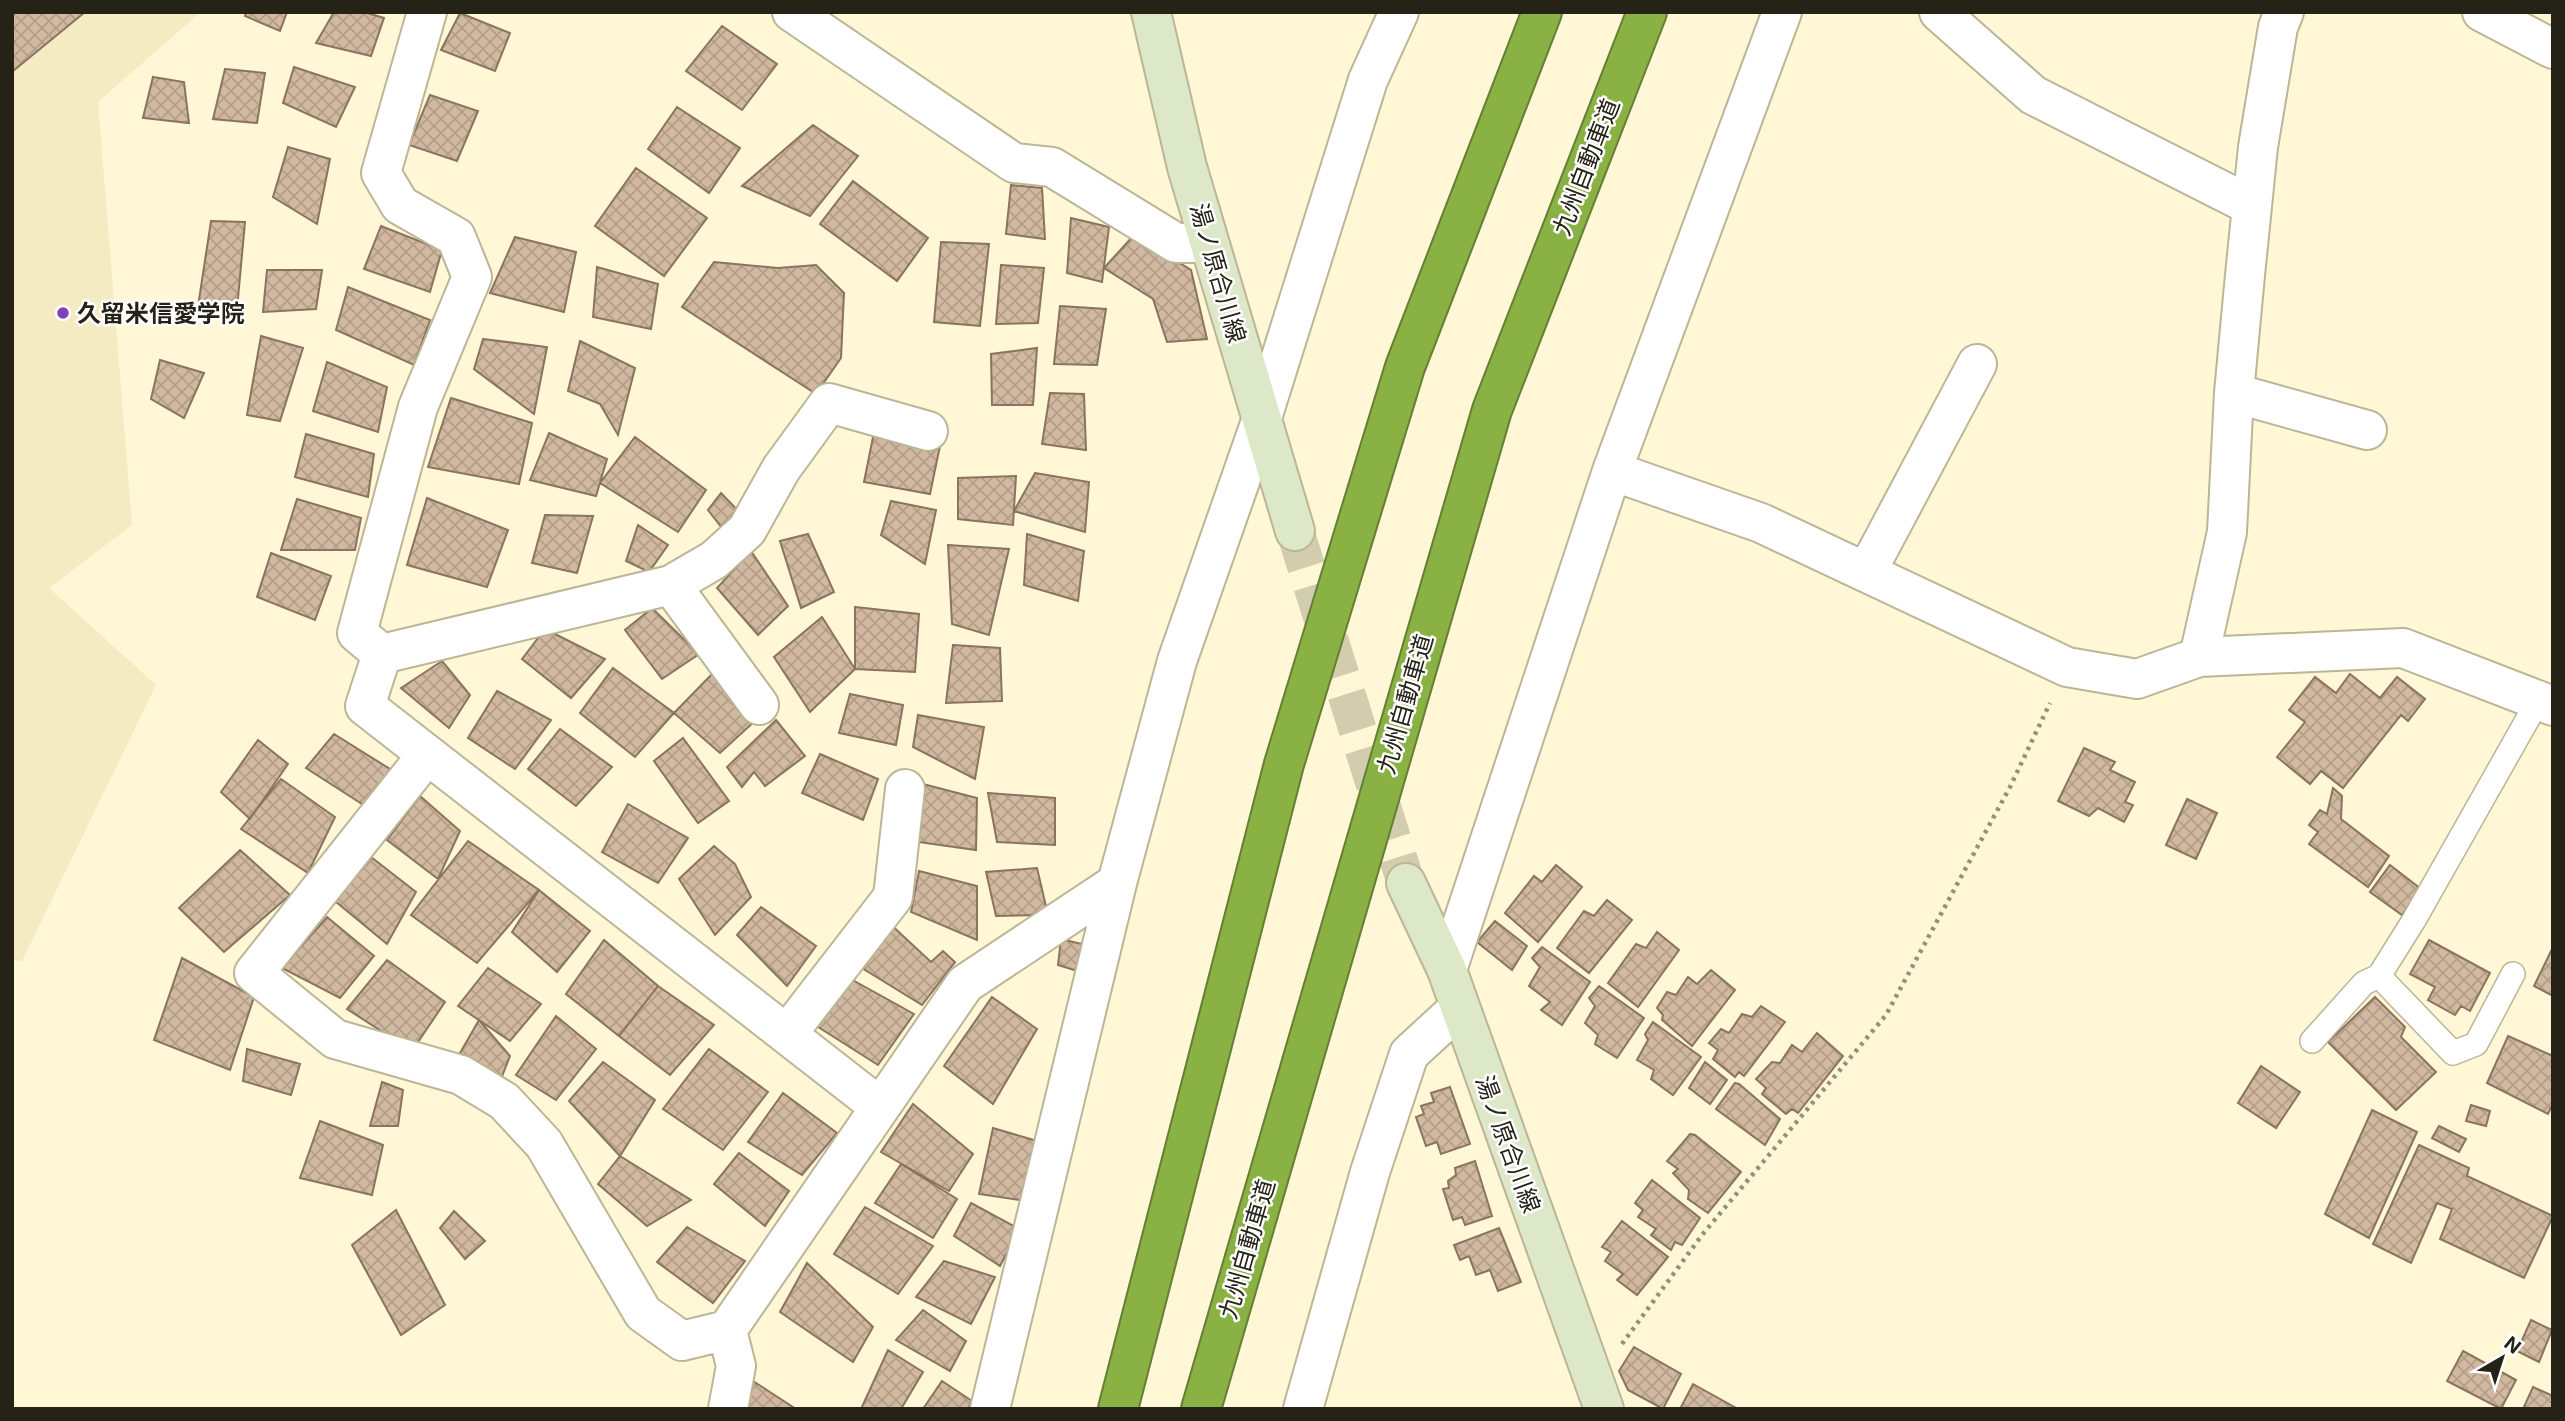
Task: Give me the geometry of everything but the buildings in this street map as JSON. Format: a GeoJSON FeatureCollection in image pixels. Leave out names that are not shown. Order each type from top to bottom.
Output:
{"type":"FeatureCollection","features":[{"type":"Feature","properties":{"kind":"highway"},"geometry":{"type":"LineString","coordinates":[[1118,1409],[1296,724],[1405,367],[1542,12]]}},
{"type":"Feature","properties":{"kind":"highway","name":"九州自動車道"},"geometry":{"type":"LineString","coordinates":[[1201,1409],[1492,410],[1647,12]]}},
{"type":"Feature","properties":{"kind":"main road","name":"湯ノ原合川線"},"geometry":{"type":"LineString","coordinates":[[1151,12],[1187,167],[1295,531]]}},
{"type":"Feature","properties":{"kind":"main road","name":"湯ノ原合川線"},"geometry":{"type":"LineString","coordinates":[[1406,883],[1447,970],[1458,1008],[1599,1395]]}},
{"type":"Feature","properties":{"kind":"street"},"geometry":{"type":"LineString","coordinates":[[382,654],[357,633],[418,407],[472,277],[456,237],[400,205],[382,173],[427,12]]}},
{"type":"Feature","properties":{"kind":"street"},"geometry":{"type":"LineString","coordinates":[[792,12],[1014,163],[1052,167],[1176,243],[1209,243]]}},
{"type":"Feature","properties":{"kind":"street"},"geometry":{"type":"LineString","coordinates":[[990,1409],[1117,883],[1177,661],[1261,421],[1368,80],[1399,12]]}},
{"type":"Feature","properties":{"kind":"street"},"geometry":{"type":"LineString","coordinates":[[1447,970],[1612,471],[1782,12]]}},
{"type":"Feature","properties":{"kind":"street"},"geometry":{"type":"LineString","coordinates":[[1939,12],[2033,95],[2252,206]]}},
{"type":"Feature","properties":{"kind":"street"},"geometry":{"type":"LineString","coordinates":[[2199,657],[2227,532],[2234,393],[2258,147],[2278,27],[2284,12]]}},
{"type":"Feature","properties":{"kind":"street"},"geometry":{"type":"LineString","coordinates":[[2482,12],[2553,49]]}},
{"type":"Feature","properties":{"kind":"street"},"geometry":{"type":"LineString","coordinates":[[1867,572],[1977,364]]}},
{"type":"Feature","properties":{"kind":"street"},"geometry":{"type":"LineString","coordinates":[[2234,393],[2367,430]]}},
{"type":"Feature","properties":{"kind":"street"},"geometry":{"type":"LineString","coordinates":[[382,654],[671,585],[714,560],[747,530],[781,469],[829,403],[928,431]]}},
{"type":"Feature","properties":{"kind":"street"},"geometry":{"type":"LineString","coordinates":[[1612,471],[1762,523],[2067,667],[2137,680],[2199,657],[2403,648],[2545,703]]}},
{"type":"Feature","properties":{"kind":"street"},"geometry":{"type":"LineString","coordinates":[[671,585],[759,705]]}},
{"type":"Feature","properties":{"kind":"street"},"geometry":{"type":"LineString","coordinates":[[382,654],[365,706],[880,1107]]}},
{"type":"Feature","properties":{"kind":"street"},"geometry":{"type":"LineString","coordinates":[[427,755],[254,974],[335,1040],[461,1076],[504,1101],[544,1144],[643,1313],[681,1341],[727,1330],[965,984],[1117,883]]}},
{"type":"Feature","properties":{"kind":"street"},"geometry":{"type":"LineString","coordinates":[[787,1034],[893,897],[905,789]]}},
{"type":"Feature","properties":{"kind":"street"},"geometry":{"type":"LineString","coordinates":[[1303,1409],[1370,1172],[1409,1054],[1458,1008]]}},
{"type":"Feature","properties":{"kind":"street"},"geometry":{"type":"LineString","coordinates":[[727,1330],[736,1366],[728,1409]]}},
{"type":"Feature","properties":{"kind":"lane"},"geometry":{"type":"LineString","coordinates":[[2312,1041],[2364,983],[2379,976],[2545,703]]}},
{"type":"Feature","properties":{"kind":"lane"},"geometry":{"type":"LineString","coordinates":[[2379,976],[2453,1053],[2476,1044],[2513,974]]}},
{"type":"Feature","properties":{"kind":"path"},"geometry":{"type":"LineString","coordinates":[[1599,1395],[1702,1235],[1886,1015],[2010,787],[2067,667]]}},
{"type":"Feature","properties":{"kind":"shaded area","name":"久留米信愛学院"},"geometry":{"type":"Polygon","coordinates":[[[12,12],[201,12],[98,102],[132,525],[49,588],[156,685],[22,961],[12,960],[12,12]]]}},
{"type":"Feature","properties":{"kind":"tunnel"},"geometry":{"type":"LineString","coordinates":[[1295,531],[1406,883]]}},
{"type":"Feature","properties":{"kind":"place","name":"久留米信愛学院"},"geometry":{"type":"Point","coordinates":[63,313]}}]}
